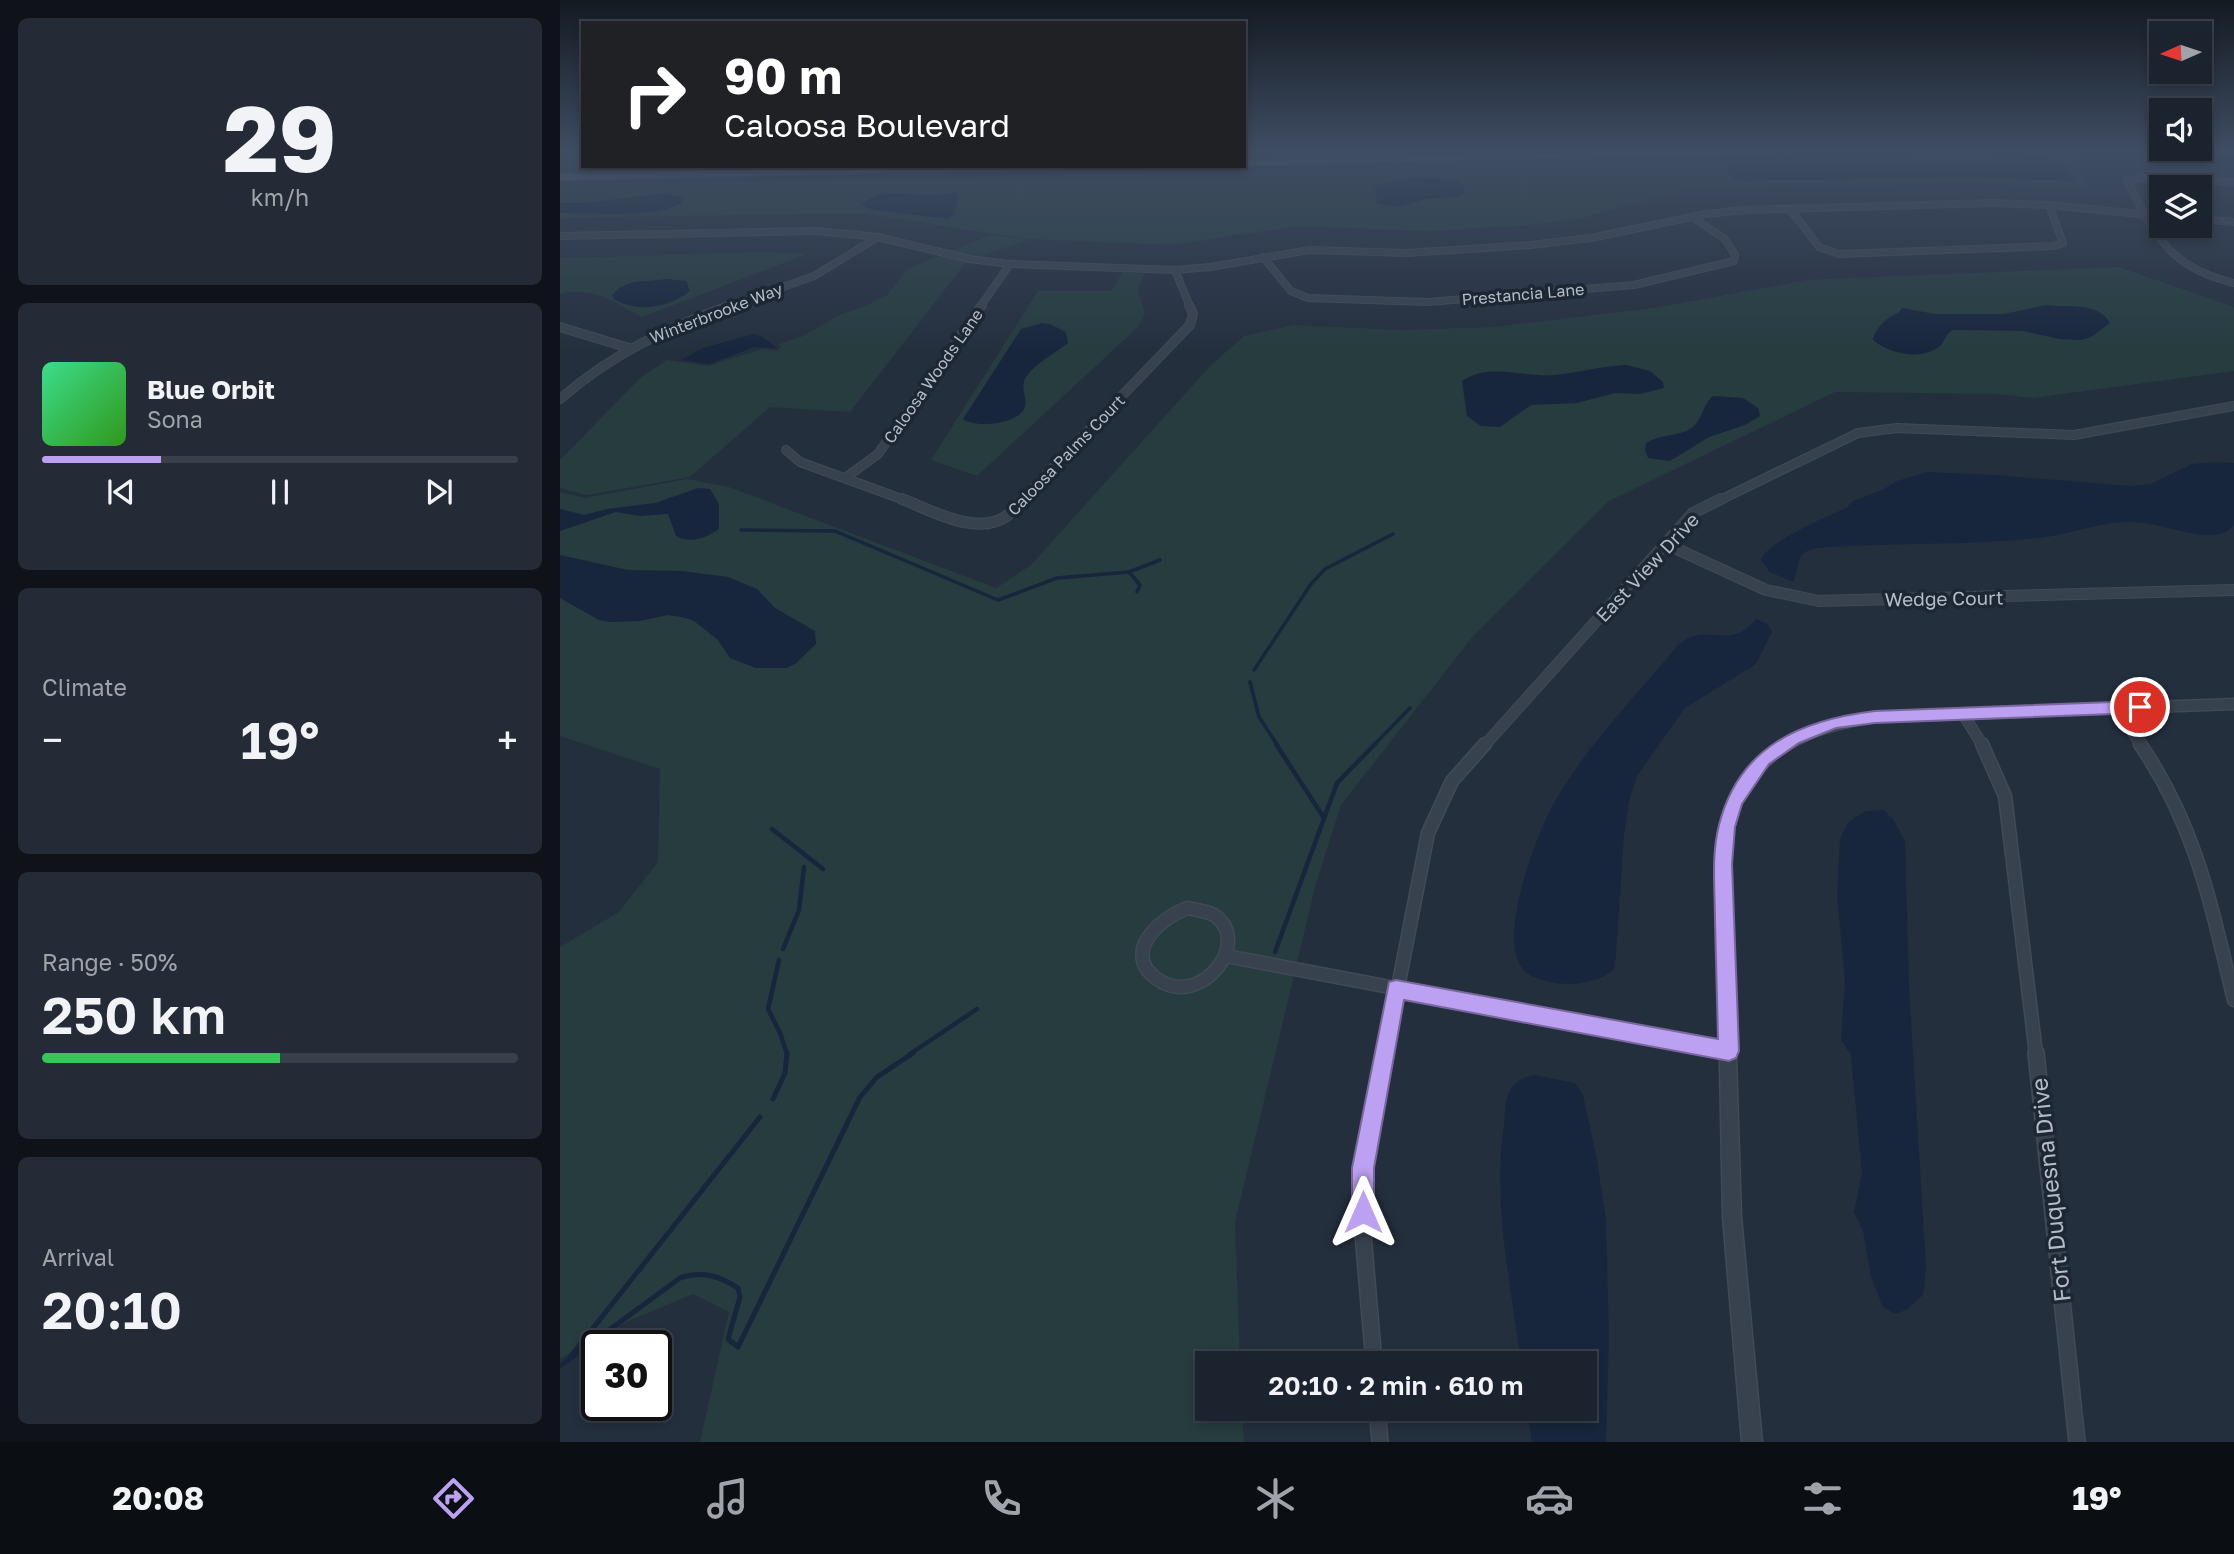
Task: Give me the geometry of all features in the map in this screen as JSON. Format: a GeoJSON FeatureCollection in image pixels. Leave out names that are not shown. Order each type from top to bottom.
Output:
{"type":"FeatureCollection","features":[{"type":"Feature","properties":{"kind":"street"},"geometry":{"type":"LineString","coordinates":[[560,236],[782,231],[878,237],[969,259],[1010,264],[1175,270],[1210,267],[1310,250],[1407,253],[1530,245],[1591,238],[1686,218]]}},
{"type":"Feature","properties":{"kind":"street","name":"Prestancia Lane"},"geometry":{"type":"LineString","coordinates":[[1262,257],[1291,291],[1308,298],[1429,302],[1634,285],[1734,261],[1735,255],[1725,239],[1694,218]]}},
{"type":"Feature","properties":{"kind":"street"},"geometry":{"type":"LineString","coordinates":[[1797,218],[1819,247],[1839,254],[2054,246],[2063,243],[2054,218]]}},
{"type":"Feature","properties":{"kind":"street"},"geometry":{"type":"LineString","coordinates":[[2148,218],[2178,262],[2199,273],[2234,283]]}},
{"type":"Feature","properties":{"kind":"street"},"geometry":{"type":"LineString","coordinates":[[2212,220],[2234,222]]}},
{"type":"Feature","properties":{"kind":"street","name":"Winterbrooke Way"},"geometry":{"type":"LineString","coordinates":[[560,399],[588,375],[629,348],[666,329],[817,275],[846,260],[878,237]]}},
{"type":"Feature","properties":{"kind":"street","name":"Caloosa Woods Lane"},"geometry":{"type":"LineString","coordinates":[[845,478],[878,454],[1010,264]]}},
{"type":"Feature","properties":{"kind":"street","name":"Caloosa Palms Court"},"geometry":{"type":"LineString","coordinates":[[786,450],[800,462],[964,522],[982,525],[1006,517],[1190,325],[1193,314],[1175,270]]}},
{"type":"Feature","properties":{"kind":"street"},"geometry":{"type":"LineString","coordinates":[[560,327],[629,348]]}},
{"type":"Feature","properties":{"kind":"street","name":"East View Drive"},"geometry":{"type":"LineString","coordinates":[[1373,1351],[1363,1234],[1363,1168],[1428,833],[1452,781],[1693,513],[1857,433],[1897,428],[2074,435],[2234,406]]}},
{"type":"Feature","properties":{"kind":"street","name":"Wedge Court"},"geometry":{"type":"LineString","coordinates":[[1666,544],[1766,590],[1819,601],[2234,590]]}},
{"type":"Feature","properties":{"kind":"street"},"geometry":{"type":"LineString","coordinates":[[1752,1442],[1732,1217],[1723,864],[1727,827],[1734,802],[1764,759],[1793,738],[1834,722],[1875,717],[2234,705]]}},
{"type":"Feature","properties":{"kind":"street"},"geometry":{"type":"LineString","coordinates":[[2116,708],[2156,769],[2187,827],[2211,906],[2234,1000]]}},
{"type":"Feature","properties":{"kind":"street","name":"Fort Duquesna Drive"},"geometry":{"type":"LineString","coordinates":[[1963,714],[1988,754],[2005,796],[2024,939],[2077,1442]]}},
{"type":"Feature","properties":{"kind":"street"},"geometry":{"type":"LineString","coordinates":[[1188,908],[1201,909],[1222,921],[1229,943],[1226,956],[1211,977],[1199,984],[1172,987],[1151,975],[1144,951],[1153,927],[1175,911],[1188,908]]}},
{"type":"Feature","properties":{"kind":"street"},"geometry":{"type":"LineString","coordinates":[[1226,956],[1729,1051]]}},
{"type":"Feature","properties":{"kind":"street"},"geometry":{"type":"LineString","coordinates":[[1378,1421],[1380,1442]]}},
{"type":"Feature","properties":{"kind":"green space"},"geometry":{"type":"Polygon","coordinates":[[[895,218],[1581,218],[1529,225],[1429,231],[1298,226],[1171,245],[1028,239],[895,218]]]}},
{"type":"Feature","properties":{"kind":"green space"},"geometry":{"type":"Polygon","coordinates":[[[991,235],[1028,240],[974,258],[948,252],[991,235]]]}},
{"type":"Feature","properties":{"kind":"green space"},"geometry":{"type":"Polygon","coordinates":[[[767,252],[807,254],[642,317],[613,301],[592,294],[560,294],[560,258],[767,252]]]}},
{"type":"Feature","properties":{"kind":"green space"},"geometry":{"type":"Polygon","coordinates":[[[940,255],[967,261],[850,412],[770,407],[690,477],[587,495],[560,488],[560,460],[640,378],[667,360],[708,366],[762,349],[777,351],[781,347],[779,344],[803,336],[839,315],[887,295],[908,269],[940,255]]]}},
{"type":"Feature","properties":{"kind":"green space"},"geometry":{"type":"Polygon","coordinates":[[[2119,267],[2234,307],[2234,371],[2033,398],[1996,394],[1835,392],[1609,501],[1474,635],[1341,805],[1316,883],[1235,1222],[1240,1351],[1195,1351],[1195,1421],[1243,1421],[1244,1442],[700,1442],[729,1312],[693,1294],[607,1330],[581,1330],[581,1346],[560,1359],[560,947],[619,912],[658,862],[660,769],[560,736],[560,492],[585,498],[687,479],[729,487],[996,588],[1031,565],[1211,365],[1244,336],[1294,325],[1400,330],[1492,327],[1654,308],[1807,280],[2119,267]]]}},
{"type":"Feature","properties":{"kind":"green space"},"geometry":{"type":"Polygon","coordinates":[[[1123,272],[1144,274],[1138,290],[1145,314],[1138,327],[977,476],[931,460],[1038,291],[1111,291],[1123,272]]]}},
{"type":"Feature","properties":{"kind":"water"},"geometry":{"type":"Polygon","coordinates":[[[668,279],[686,281],[690,291],[663,305],[653,307],[633,306],[614,299],[612,295],[619,288],[633,282],[668,279]]]}},
{"type":"Feature","properties":{"kind":"water"},"geometry":{"type":"Polygon","coordinates":[[[2046,305],[2090,308],[2105,316],[2110,323],[2091,337],[2082,340],[2059,339],[2023,331],[1954,330],[1933,351],[1915,354],[1896,352],[1873,340],[1883,323],[1902,308],[1935,314],[2004,314],[2046,305]]]}},
{"type":"Feature","properties":{"kind":"water"},"geometry":{"type":"Polygon","coordinates":[[[1042,323],[1066,332],[1068,343],[1026,377],[1023,385],[1025,405],[1020,414],[1004,422],[985,424],[963,419],[1021,329],[1042,323]]]}},
{"type":"Feature","properties":{"kind":"water"},"geometry":{"type":"Polygon","coordinates":[[[753,334],[763,337],[777,348],[754,347],[710,364],[681,360],[703,348],[753,334]]]}},
{"type":"Feature","properties":{"kind":"water"},"geometry":{"type":"Polygon","coordinates":[[[1626,365],[1650,371],[1663,382],[1664,388],[1640,394],[1615,393],[1577,403],[1531,405],[1500,427],[1481,426],[1467,416],[1462,381],[1473,375],[1495,372],[1554,375],[1626,365]]]}},
{"type":"Feature","properties":{"kind":"water"},"geometry":{"type":"Polygon","coordinates":[[[1713,396],[1743,398],[1758,408],[1760,416],[1745,425],[1709,437],[1670,461],[1648,458],[1646,443],[1690,429],[1698,422],[1713,396]]]}},
{"type":"Feature","properties":{"kind":"water"},"geometry":{"type":"Polygon","coordinates":[[[2234,463],[2234,525],[2226,532],[2215,535],[2202,535],[2145,523],[2121,522],[2050,536],[2011,540],[1818,548],[1801,556],[1793,582],[1770,572],[1761,560],[1775,545],[1846,508],[1853,501],[1897,481],[1927,472],[2129,486],[2151,484],[2192,464],[2234,463]]]}},
{"type":"Feature","properties":{"kind":"water"},"geometry":{"type":"Polygon","coordinates":[[[698,488],[710,489],[719,504],[719,529],[703,537],[687,540],[676,536],[668,514],[640,516],[616,512],[560,531],[560,509],[584,515],[655,503],[698,488]]]}},
{"type":"Feature","properties":{"kind":"water"},"geometry":{"type":"Polygon","coordinates":[[[560,555],[628,570],[682,571],[728,577],[757,589],[775,608],[815,631],[816,644],[787,668],[756,668],[730,658],[718,640],[694,621],[682,617],[668,615],[640,621],[599,620],[560,598],[560,555]]]}},
{"type":"Feature","properties":{"kind":"water"},"geometry":{"type":"Polygon","coordinates":[[[1756,619],[1768,624],[1772,632],[1756,664],[1685,708],[1637,776],[1629,801],[1624,836],[1615,968],[1595,980],[1571,984],[1531,976],[1520,965],[1515,950],[1517,907],[1538,837],[1567,782],[1597,741],[1679,644],[1690,637],[1700,635],[1737,634],[1756,619]]]}},
{"type":"Feature","properties":{"kind":"water"},"geometry":{"type":"Polygon","coordinates":[[[1884,810],[1894,821],[1905,841],[1909,987],[1926,1267],[1923,1295],[1908,1309],[1895,1314],[1883,1307],[1871,1277],[1863,1231],[1854,1212],[1862,1174],[1851,1055],[1841,1040],[1845,980],[1837,896],[1840,839],[1848,822],[1866,811],[1884,810]]]}},
{"type":"Feature","properties":{"kind":"water"},"geometry":{"type":"Polygon","coordinates":[[[1534,1075],[1575,1083],[1583,1095],[1597,1160],[1606,1221],[1609,1336],[1606,1442],[1532,1442],[1529,1421],[1597,1421],[1597,1351],[1519,1351],[1504,1244],[1500,1183],[1505,1108],[1513,1085],[1534,1075]]]}},
{"type":"Feature","properties":{"kind":"waterway"},"geometry":{"type":"LineString","coordinates":[[741,530],[835,531],[998,600],[1057,578],[1129,572]]}},
{"type":"Feature","properties":{"kind":"waterway"},"geometry":{"type":"LineString","coordinates":[[1254,670],[1311,584],[1325,569],[1393,534]]}},
{"type":"Feature","properties":{"kind":"waterway"},"geometry":{"type":"LineString","coordinates":[[1129,572],[1160,560]]}},
{"type":"Feature","properties":{"kind":"waterway"},"geometry":{"type":"LineString","coordinates":[[1129,572],[1140,585],[1137,592]]}},
{"type":"Feature","properties":{"kind":"waterway"},"geometry":{"type":"LineString","coordinates":[[1250,682],[1259,717],[1278,746]]}},
{"type":"Feature","properties":{"kind":"waterway"},"geometry":{"type":"LineString","coordinates":[[1373,746],[1410,708]]}},
{"type":"Feature","properties":{"kind":"waterway"},"geometry":{"type":"LineString","coordinates":[[1276,744],[1324,818]]}},
{"type":"Feature","properties":{"kind":"waterway"},"geometry":{"type":"LineString","coordinates":[[1275,952],[1337,783],[1375,744]]}},
{"type":"Feature","properties":{"kind":"waterway"},"geometry":{"type":"LineString","coordinates":[[772,829],[823,869]]}},
{"type":"Feature","properties":{"kind":"waterway"},"geometry":{"type":"LineString","coordinates":[[783,949],[799,910],[804,867]]}},
{"type":"Feature","properties":{"kind":"waterway"},"geometry":{"type":"LineString","coordinates":[[779,960],[768,1009],[787,1054]]}},
{"type":"Feature","properties":{"kind":"waterway"},"geometry":{"type":"LineString","coordinates":[[910,1054],[977,1009]]}},
{"type":"Feature","properties":{"kind":"waterway"},"geometry":{"type":"LineString","coordinates":[[560,1366],[680,1278],[696,1274],[717,1277],[738,1288],[740,1297],[728,1339],[738,1347],[860,1097],[877,1077],[913,1053]]}},
{"type":"Feature","properties":{"kind":"waterway"},"geometry":{"type":"LineString","coordinates":[[773,1099],[785,1073],[787,1054]]}},
{"type":"Feature","properties":{"kind":"waterway"},"geometry":{"type":"LineString","coordinates":[[571,1356],[760,1117]]}},
{"type":"Feature","properties":{"kind":"route"},"geometry":{"type":"LineString","coordinates":[[1363,1212],[1363,1168],[1396,989],[1729,1051],[1723,864],[1727,827],[1734,802],[1764,759],[1793,738],[1834,722],[1875,717],[2140,707]]}}]}
